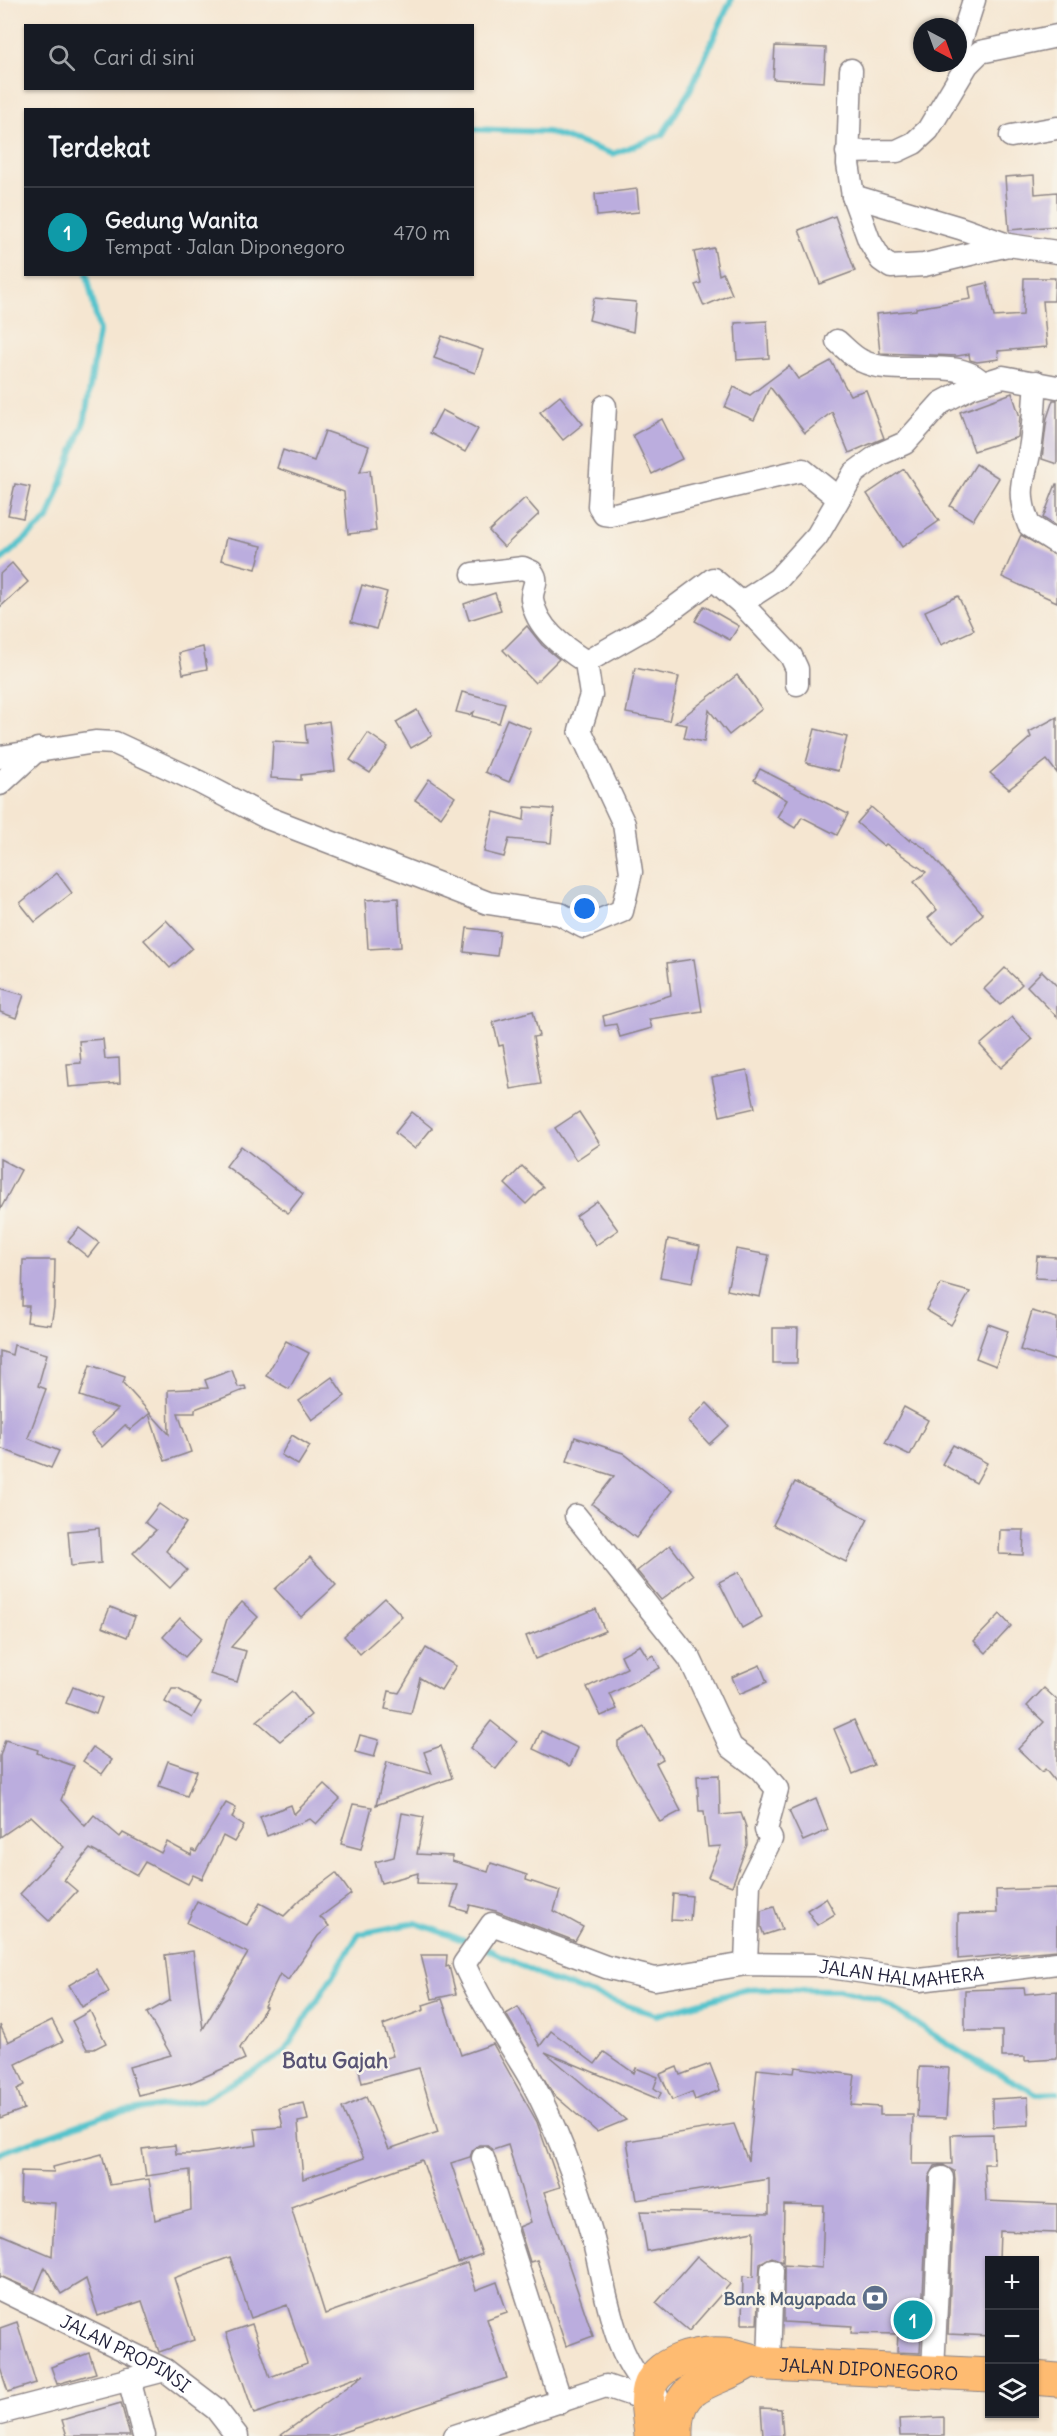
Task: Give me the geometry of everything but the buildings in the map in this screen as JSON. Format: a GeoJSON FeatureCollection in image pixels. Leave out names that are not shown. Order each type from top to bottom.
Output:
{"type":"FeatureCollection","features":[{"type":"Feature","properties":{"kind":"highway","name":"JALAN DIPONEGORO"},"geometry":{"type":"LineString","coordinates":[[648,2395],[657,2373],[678,2361],[712,2354],[733,2355],[759,2363],[985,2375]]}},
{"type":"Feature","properties":{"kind":"highway"},"geometry":{"type":"LineString","coordinates":[[680,2414],[696,2386],[759,2363]]}},
{"type":"Feature","properties":{"kind":"highway"},"geometry":{"type":"LineString","coordinates":[[1039,2378],[1057,2380]]}},
{"type":"Feature","properties":{"kind":"highway"},"geometry":{"type":"LineString","coordinates":[[648,2395],[651,2436]]}},
{"type":"Feature","properties":{"kind":"street"},"geometry":{"type":"LineString","coordinates":[[967,22],[974,0]]}},
{"type":"Feature","properties":{"kind":"street"},"geometry":{"type":"LineString","coordinates":[[847,152],[897,151],[922,136],[967,65],[980,52],[1057,36]]}},
{"type":"Feature","properties":{"kind":"street"},"geometry":{"type":"LineString","coordinates":[[851,70],[847,152],[853,196],[874,252],[891,267],[924,265],[1008,245]]}},
{"type":"Feature","properties":{"kind":"street"},"geometry":{"type":"LineString","coordinates":[[934,118],[950,72]]}},
{"type":"Feature","properties":{"kind":"street"},"geometry":{"type":"LineString","coordinates":[[1011,136],[1057,129]]}},
{"type":"Feature","properties":{"kind":"street"},"geometry":{"type":"LineString","coordinates":[[853,196],[1008,245],[1057,252]]}},
{"type":"Feature","properties":{"kind":"street"},"geometry":{"type":"LineString","coordinates":[[837,340],[853,356],[871,364],[967,371],[982,383]]}},
{"type":"Feature","properties":{"kind":"street"},"geometry":{"type":"LineString","coordinates":[[741,603],[778,579],[817,536],[854,473],[880,454],[905,443],[941,403],[982,383],[1003,377],[1046,384],[1022,474],[1020,497],[1029,525],[1047,540],[1057,543]]}},
{"type":"Feature","properties":{"kind":"street"},"geometry":{"type":"LineString","coordinates":[[605,406],[599,506],[604,514],[611,515],[803,470],[838,498]]}},
{"type":"Feature","properties":{"kind":"street"},"geometry":{"type":"LineString","coordinates":[[0,757],[38,749],[95,742],[115,743],[137,751],[279,822],[488,903],[560,914],[584,927],[622,911],[631,872],[624,824],[580,730],[591,695],[586,662],[553,638],[540,620],[532,601],[536,584],[532,572],[523,568],[472,574]]}},
{"type":"Feature","properties":{"kind":"street"},"geometry":{"type":"LineString","coordinates":[[586,662],[651,626],[713,579],[741,603],[790,656],[797,669],[797,684]]}},
{"type":"Feature","properties":{"kind":"street"},"geometry":{"type":"LineString","coordinates":[[0,784],[38,749]]}},
{"type":"Feature","properties":{"kind":"street"},"geometry":{"type":"LineString","coordinates":[[576,1516],[690,1659],[731,1747],[760,1769],[777,1789],[766,1830],[771,1839],[749,1883],[746,1964]]}},
{"type":"Feature","properties":{"kind":"street","name":"JALAN HALMAHERA"},"geometry":{"type":"LineString","coordinates":[[648,2395],[623,2350],[572,2172],[530,2080],[493,2021],[464,1964],[492,1924],[606,1967],[656,1979],[746,1964],[816,1965],[920,1980],[1057,1963]]}},
{"type":"Feature","properties":{"kind":"street"},"geometry":{"type":"LineString","coordinates":[[483,2158],[561,2402]]}},
{"type":"Feature","properties":{"kind":"street"},"geometry":{"type":"LineString","coordinates":[[933,2371],[942,2178]]}},
{"type":"Feature","properties":{"kind":"street"},"geometry":{"type":"LineString","coordinates":[[759,2363],[772,2270]]}},
{"type":"Feature","properties":{"kind":"street","name":"JALAN PROPINSI"},"geometry":{"type":"LineString","coordinates":[[0,2289],[165,2370],[191,2387],[216,2409],[237,2436]]}},
{"type":"Feature","properties":{"kind":"street"},"geometry":{"type":"LineString","coordinates":[[0,2413],[165,2370]]}},
{"type":"Feature","properties":{"kind":"street"},"geometry":{"type":"LineString","coordinates":[[129,2379],[144,2436]]}},
{"type":"Feature","properties":{"kind":"street"},"geometry":{"type":"LineString","coordinates":[[455,2436],[606,2386],[648,2395],[680,2414]]}},
{"type":"Feature","properties":{"kind":"waterway"},"geometry":{"type":"LineString","coordinates":[[474,129],[548,132],[613,154],[662,135],[690,90],[731,0]]}},
{"type":"Feature","properties":{"kind":"waterway"},"geometry":{"type":"LineString","coordinates":[[0,561],[48,519],[85,419],[99,331],[87,276]]}},
{"type":"Feature","properties":{"kind":"waterway"},"geometry":{"type":"LineString","coordinates":[[0,2153],[105,2115],[202,2100],[283,2054],[359,1934],[416,1923],[471,1943]]}},
{"type":"Feature","properties":{"kind":"waterway"},"geometry":{"type":"LineString","coordinates":[[481,1946],[550,1980],[656,2015],[748,1989],[839,1990],[880,2000],[965,2055],[1037,2094],[1057,2093]]}},
{"type":"Feature","properties":{"kind":"place","name":"Bank Mayapada"},"geometry":{"type":"Point","coordinates":[875,2298]}},
{"type":"Feature","properties":{"kind":"place","name":"Gedung Wanita"},"geometry":{"type":"Point","coordinates":[913,2320]}},
{"type":"Feature","properties":{"kind":"district","name":"Batu Gajah"},"geometry":{"type":"Point","coordinates":[335,2060]}}]}
